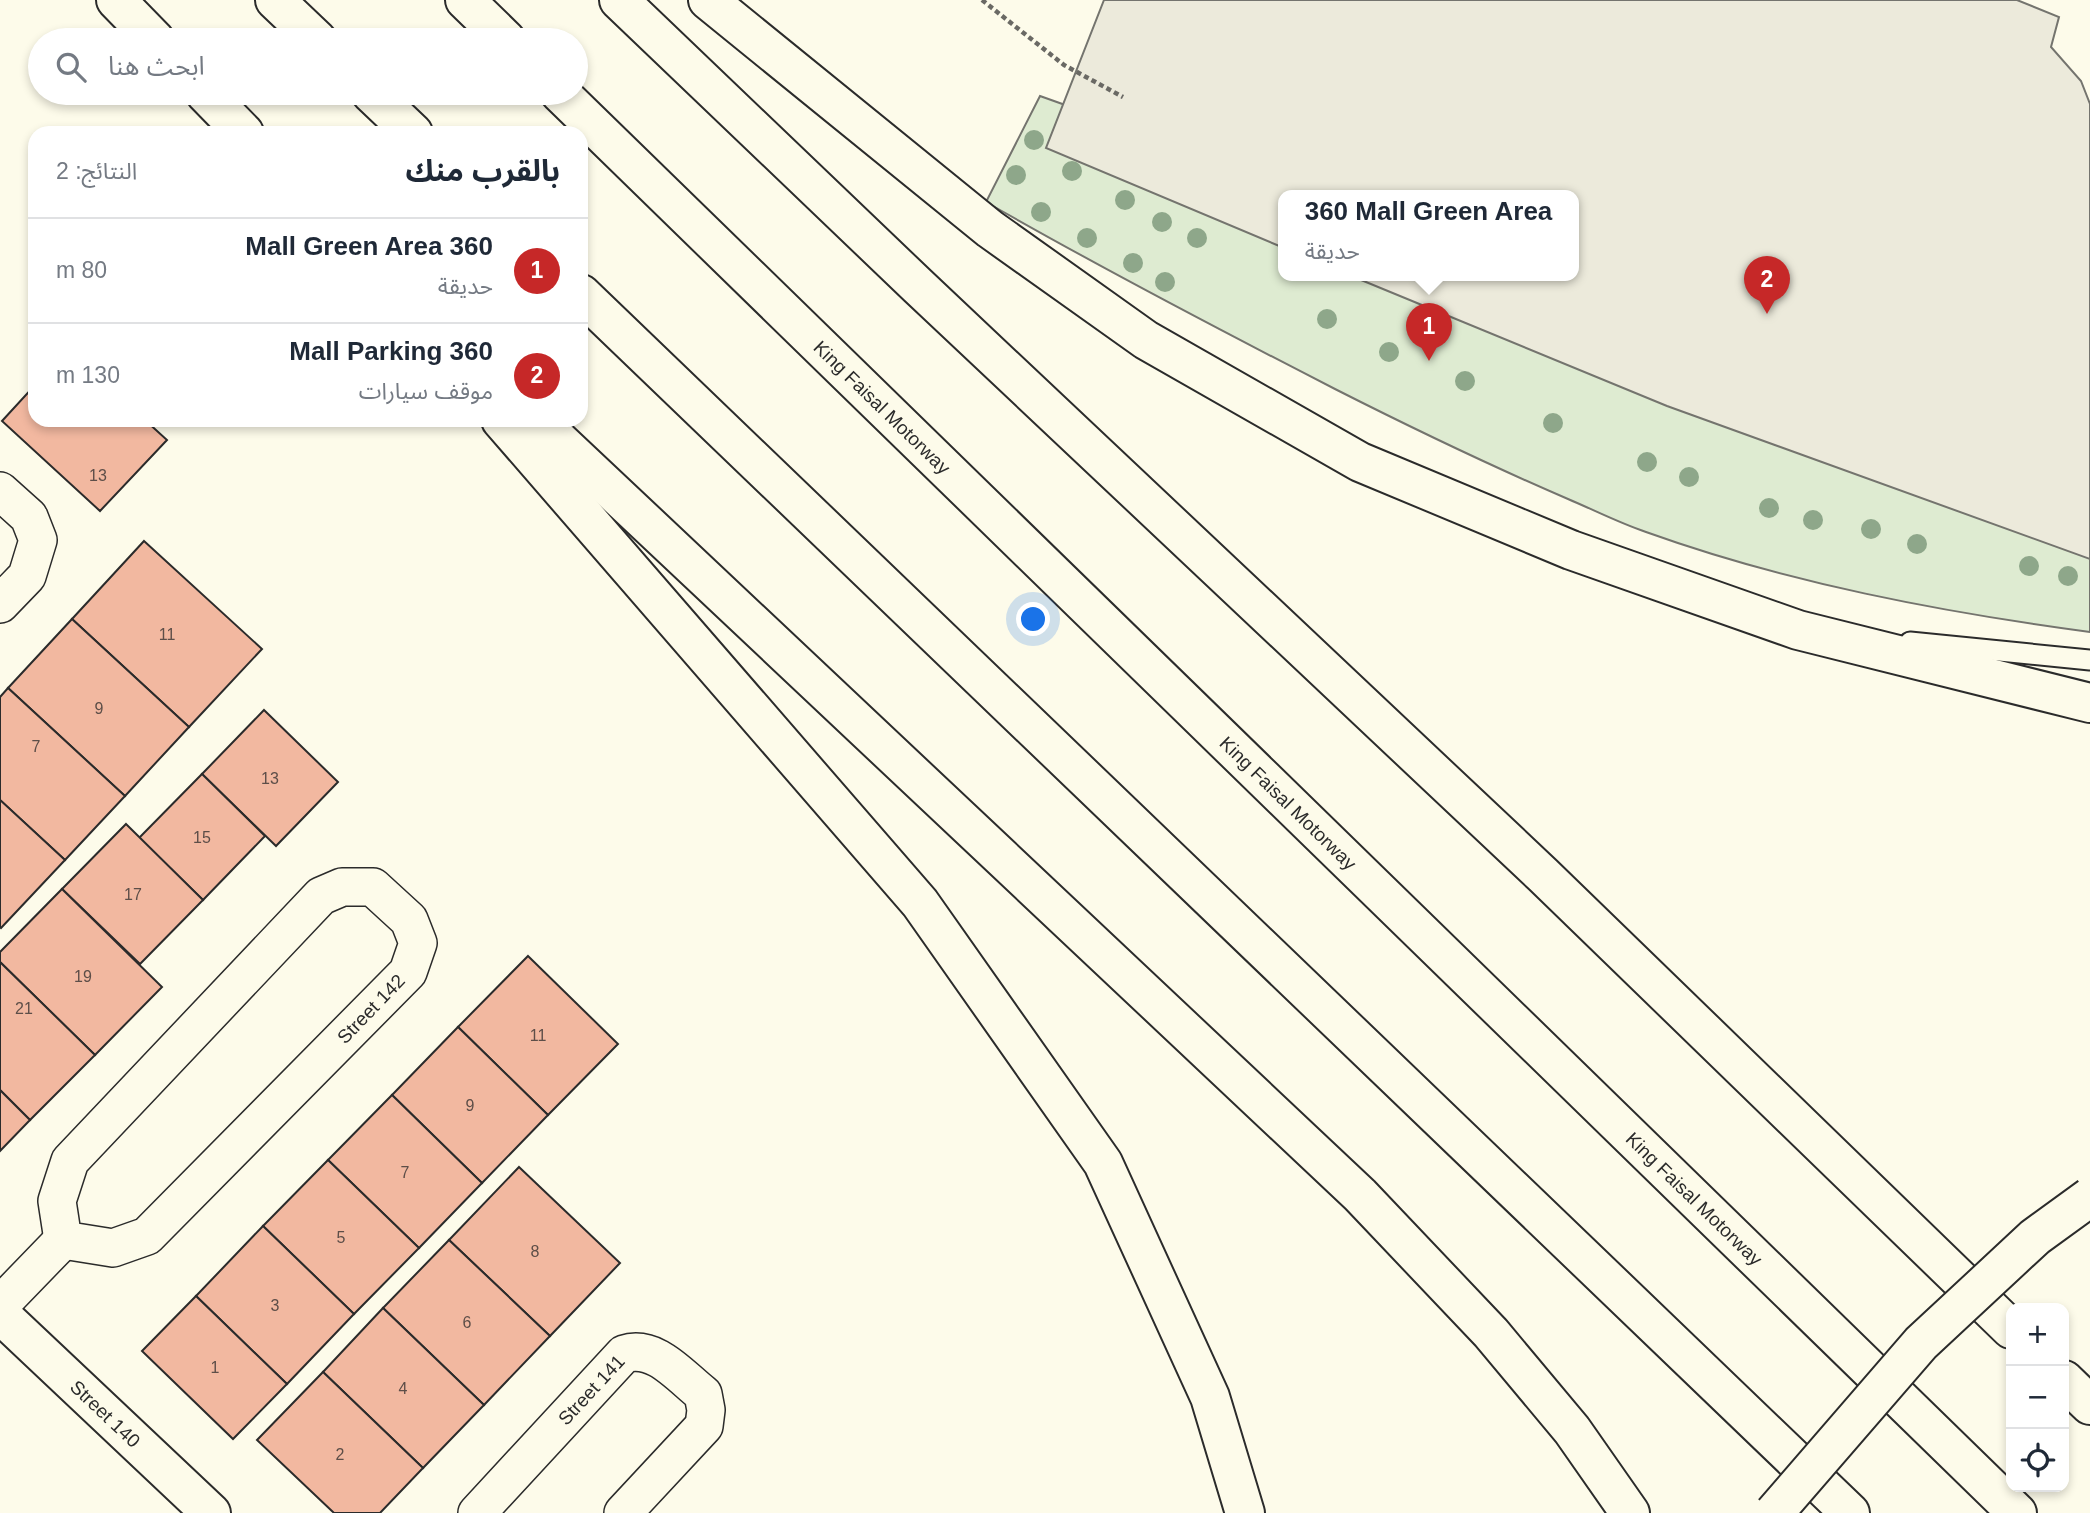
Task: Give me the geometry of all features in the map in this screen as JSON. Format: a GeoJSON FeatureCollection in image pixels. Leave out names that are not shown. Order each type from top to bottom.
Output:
{"type":"FeatureCollection","features":[{"type":"Feature","properties":{"kind":"main road"},"geometry":{"type":"LineString","coordinates":[[116,0],[143,28]]}},
{"type":"Feature","properties":{"kind":"main road"},"geometry":{"type":"LineString","coordinates":[[275,0],[304,28]]}},
{"type":"Feature","properties":{"kind":"main road"},"geometry":{"type":"LineString","coordinates":[[465,0],[494,28]]}},
{"type":"Feature","properties":{"kind":"main road"},"geometry":{"type":"LineString","coordinates":[[619,0],[928,296],[1542,875],[2006,1324]]}},
{"type":"Feature","properties":{"kind":"main road"},"geometry":{"type":"LineString","coordinates":[[708,0],[990,229],[1146,340],[1360,462],[1571,550],[1798,630],[2090,703]]}},
{"type":"Feature","properties":{"kind":"main road"},"geometry":{"type":"LineString","coordinates":[[217,105],[237,126]]}},
{"type":"Feature","properties":{"kind":"main road"},"geometry":{"type":"LineString","coordinates":[[384,105],[406,126]]}},
{"type":"Feature","properties":{"kind":"main road","name":"King Faisal Motorway"},"geometry":{"type":"LineString","coordinates":[[572,105],[2017,1513]]}},
{"type":"Feature","properties":{"kind":"main road"},"geometry":{"type":"LineString","coordinates":[[588,301],[1850,1513]]}},
{"type":"Feature","properties":{"kind":"main road"},"geometry":{"type":"LineString","coordinates":[[507,427],[920,903],[1103,1163],[1210,1397],[1245,1513]]}},
{"type":"Feature","properties":{"kind":"main road"},"geometry":{"type":"LineString","coordinates":[[544,427],[1360,1195],[1499,1343],[1572,1430],[1630,1513]]}},
{"type":"Feature","properties":{"kind":"main road"},"geometry":{"type":"LineString","coordinates":[[1774,1513],[1921,1343],[2035,1237],[2090,1197]]}},
{"type":"Feature","properties":{"kind":"main road","name":"Street 140"},"geometry":{"type":"LineString","coordinates":[[0,1314],[211,1513]]}},
{"type":"Feature","properties":{"kind":"main road"},"geometry":{"type":"LineString","coordinates":[[2069,1385],[2090,1405]]}},
{"type":"Feature","properties":{"kind":"street"},"geometry":{"type":"LineString","coordinates":[[0,491],[29,517],[38,540],[27,576],[0,604]]}},
{"type":"Feature","properties":{"kind":"street","name":"Street 142"},"geometry":{"type":"LineString","coordinates":[[342,887],[373,887],[409,920],[418,943],[408,972],[147,1236],[113,1248],[63,1240],[57,1201],[70,1161],[321,896],[342,887]]}},
{"type":"Feature","properties":{"kind":"street"},"geometry":{"type":"LineString","coordinates":[[0,1305],[63,1240]]}},
{"type":"Feature","properties":{"kind":"street","name":"Street 141"},"geometry":{"type":"LineString","coordinates":[[477,1513],[624,1353],[636,1350],[652,1353],[703,1394],[706,1410],[704,1426],[623,1513]]}},
{"type":"Feature","properties":{"kind":"lane"},"geometry":{"type":"LineString","coordinates":[[1798,630],[2090,660]]}},
{"type":"Feature","properties":{"kind":"path"},"geometry":{"type":"LineString","coordinates":[[982,0],[1064,65],[1123,97]]}},
{"type":"Feature","properties":{"kind":"green space"},"geometry":{"type":"Polygon","coordinates":[[[1040,96],[1082,111],[1278,240],[1278,281],[1377,281],[2090,556],[2090,632],[1865,594],[1754,566],[1636,528],[1480,460],[1335,389],[1160,298],[986,202],[1040,96]]]}},
{"type":"Feature","properties":{"kind":"shaded area"},"geometry":{"type":"Polygon","coordinates":[[[1104,0],[2017,0],[2059,17],[2051,47],[2081,81],[2090,104],[2090,559],[1667,406],[1364,281],[1579,281],[1579,190],[1278,190],[1278,245],[1046,148],[1104,0]]]}},
{"type":"Feature","properties":{"kind":"building"},"geometry":{"type":"Polygon","coordinates":[[[28,393],[28,427],[153,427],[167,440],[100,511],[2,421],[28,393]]]}},
{"type":"Feature","properties":{"kind":"building"},"geometry":{"type":"Polygon","coordinates":[[[144,541],[262,649],[189,727],[72,619],[144,541]]]}},
{"type":"Feature","properties":{"kind":"building"},"geometry":{"type":"Polygon","coordinates":[[[72,619],[189,727],[125,796],[8,688],[72,619]]]}},
{"type":"Feature","properties":{"kind":"building"},"geometry":{"type":"Polygon","coordinates":[[[8,688],[125,796],[65,860],[0,800],[0,697],[8,688]]]}},
{"type":"Feature","properties":{"kind":"building"},"geometry":{"type":"Polygon","coordinates":[[[264,710],[338,782],[276,846],[202,774],[264,710]]]}},
{"type":"Feature","properties":{"kind":"building"},"geometry":{"type":"Polygon","coordinates":[[[202,774],[265,836],[203,900],[139,838],[202,774]]]}},
{"type":"Feature","properties":{"kind":"building"},"geometry":{"type":"Polygon","coordinates":[[[0,800],[65,860],[1,928],[0,927],[0,800]]]}},
{"type":"Feature","properties":{"kind":"building"},"geometry":{"type":"Polygon","coordinates":[[[126,824],[203,900],[140,964],[62,889],[126,824]]]}},
{"type":"Feature","properties":{"kind":"building"},"geometry":{"type":"Polygon","coordinates":[[[62,889],[162,987],[95,1055],[0,962],[0,952],[62,889]]]}},
{"type":"Feature","properties":{"kind":"building"},"geometry":{"type":"Polygon","coordinates":[[[528,956],[618,1044],[548,1115],[458,1027],[528,956]]]}},
{"type":"Feature","properties":{"kind":"building"},"geometry":{"type":"Polygon","coordinates":[[[0,962],[95,1055],[30,1120],[0,1090],[0,962]]]}},
{"type":"Feature","properties":{"kind":"building"},"geometry":{"type":"Polygon","coordinates":[[[458,1027],[548,1115],[482,1183],[392,1095],[458,1027]]]}},
{"type":"Feature","properties":{"kind":"building"},"geometry":{"type":"Polygon","coordinates":[[[0,1090],[30,1120],[0,1151],[0,1090]]]}},
{"type":"Feature","properties":{"kind":"building"},"geometry":{"type":"Polygon","coordinates":[[[392,1095],[482,1183],[419,1248],[328,1160],[392,1095]]]}},
{"type":"Feature","properties":{"kind":"building"},"geometry":{"type":"Polygon","coordinates":[[[328,1160],[419,1248],[354,1314],[263,1226],[328,1160]]]}},
{"type":"Feature","properties":{"kind":"building"},"geometry":{"type":"Polygon","coordinates":[[[519,1167],[620,1263],[550,1336],[449,1240],[519,1167]]]}},
{"type":"Feature","properties":{"kind":"building"},"geometry":{"type":"Polygon","coordinates":[[[263,1226],[354,1314],[287,1384],[196,1296],[263,1226]]]}},
{"type":"Feature","properties":{"kind":"building"},"geometry":{"type":"Polygon","coordinates":[[[449,1240],[550,1336],[484,1405],[383,1308],[449,1240]]]}},
{"type":"Feature","properties":{"kind":"building"},"geometry":{"type":"Polygon","coordinates":[[[196,1296],[287,1384],[233,1439],[142,1351],[196,1296]]]}},
{"type":"Feature","properties":{"kind":"building"},"geometry":{"type":"Polygon","coordinates":[[[383,1308],[484,1405],[423,1468],[323,1372],[383,1308]]]}},
{"type":"Feature","properties":{"kind":"building"},"geometry":{"type":"Polygon","coordinates":[[[323,1372],[423,1468],[380,1513],[334,1513],[257,1440],[323,1372]]]}},
{"type":"Feature","properties":{"kind":"place","name":"360 Mall Parking"},"geometry":{"type":"Point","coordinates":[1767,314]}},
{"type":"Feature","properties":{"kind":"place","name":"360 Mall Green Area"},"geometry":{"type":"Point","coordinates":[1429,361]}}]}
